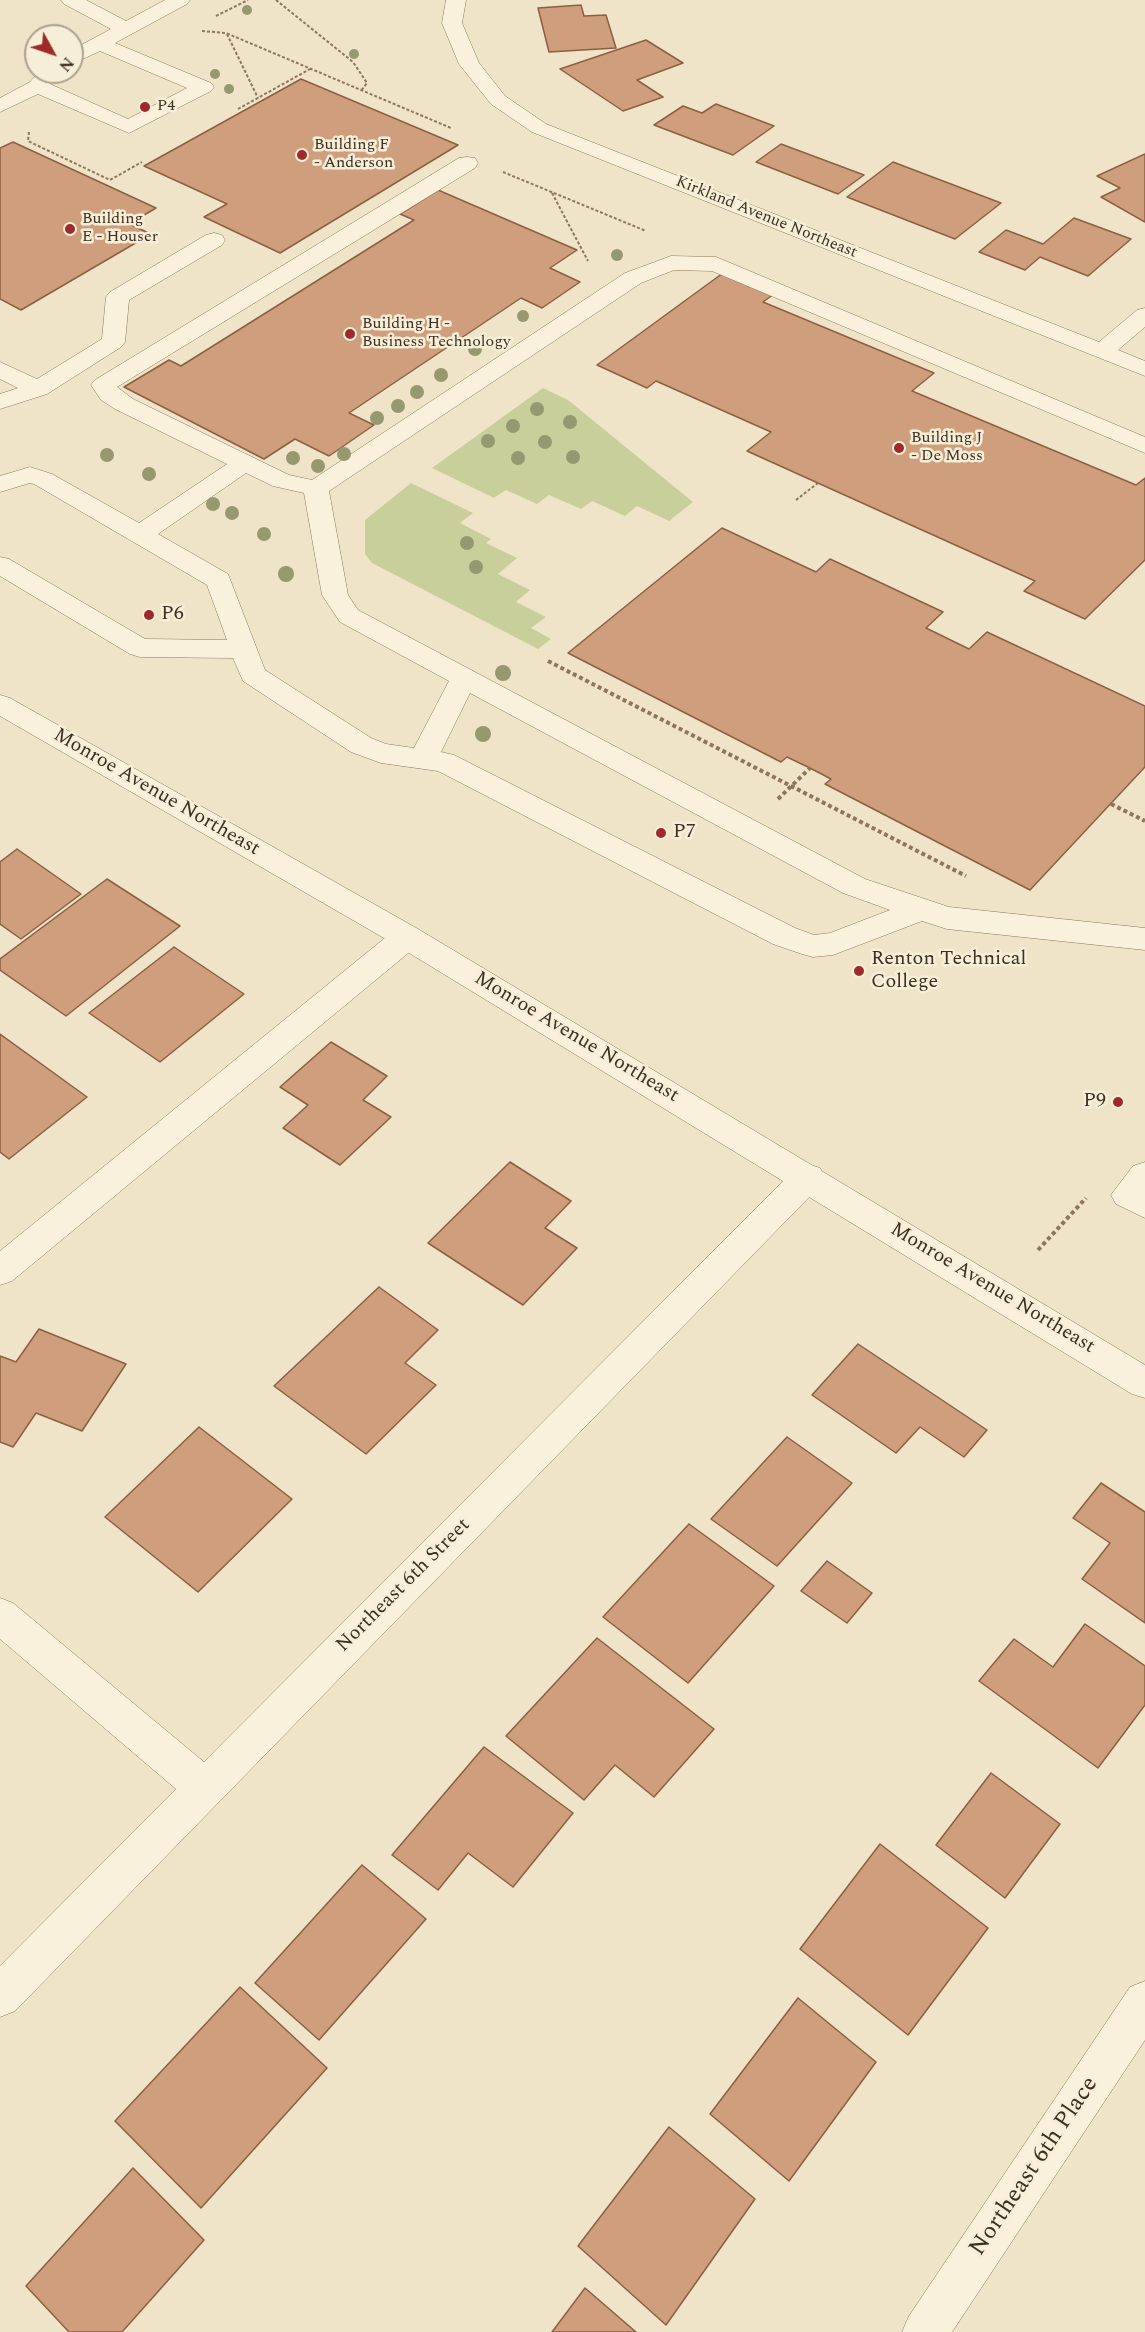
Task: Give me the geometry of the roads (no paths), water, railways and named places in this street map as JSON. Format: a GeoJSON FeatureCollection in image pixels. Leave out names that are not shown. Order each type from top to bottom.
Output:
{"type":"FeatureCollection","features":[{"type":"Feature","properties":{"kind":"street"},"geometry":{"type":"LineString","coordinates":[[71,0],[128,29]]}},
{"type":"Feature","properties":{"kind":"street"},"geometry":{"type":"LineString","coordinates":[[84,52],[180,0]]}},
{"type":"Feature","properties":{"kind":"street","name":"Kirkland Avenue Northeast"},"geometry":{"type":"LineString","coordinates":[[456,0],[452,23],[469,64],[498,100],[539,128],[1145,369]]}},
{"type":"Feature","properties":{"kind":"street"},"geometry":{"type":"LineString","coordinates":[[53,84],[129,127],[204,87],[100,44]]}},
{"type":"Feature","properties":{"kind":"street"},"geometry":{"type":"LineString","coordinates":[[0,106],[36,84]]}},
{"type":"Feature","properties":{"kind":"street"},"geometry":{"type":"LineString","coordinates":[[0,369],[38,389],[103,385],[467,163]]}},
{"type":"Feature","properties":{"kind":"street"},"geometry":{"type":"LineString","coordinates":[[0,402],[38,389],[113,342],[117,297],[214,240]]}},
{"type":"Feature","properties":{"kind":"street"},"geometry":{"type":"LineString","coordinates":[[103,385],[110,395],[124,404],[282,481],[316,488],[599,300],[650,270],[671,263],[696,262],[716,264],[1145,446]]}},
{"type":"Feature","properties":{"kind":"street"},"geometry":{"type":"LineString","coordinates":[[1102,352],[1145,315]]}},
{"type":"Feature","properties":{"kind":"street"},"geometry":{"type":"LineString","coordinates":[[139,534],[245,463]]}},
{"type":"Feature","properties":{"kind":"street"},"geometry":{"type":"LineString","coordinates":[[0,484],[30,475],[43,479],[219,580],[253,675],[361,745],[381,753],[444,762],[784,936],[813,946],[833,944],[921,909]]}},
{"type":"Feature","properties":{"kind":"street"},"geometry":{"type":"LineString","coordinates":[[316,488],[335,595],[348,616],[854,886],[947,918],[1144,937]]}},
{"type":"Feature","properties":{"kind":"street"},"geometry":{"type":"LineString","coordinates":[[0,565],[140,648],[243,649]]}},
{"type":"Feature","properties":{"kind":"street"},"geometry":{"type":"LineString","coordinates":[[423,759],[464,678]]}},
{"type":"Feature","properties":{"kind":"street","name":"Monroe Avenue Northeast"},"geometry":{"type":"LineString","coordinates":[[0,704],[407,937],[1145,1383]]}},
{"type":"Feature","properties":{"kind":"street"},"geometry":{"type":"LineString","coordinates":[[0,1271],[407,937]]}},
{"type":"Feature","properties":{"kind":"street"},"geometry":{"type":"LineString","coordinates":[[1145,1175],[1128,1195],[1145,1205]]}},
{"type":"Feature","properties":{"kind":"street","name":"Northeast 6th Street"},"geometry":{"type":"LineString","coordinates":[[0,1996],[808,1178]]}},
{"type":"Feature","properties":{"kind":"street"},"geometry":{"type":"LineString","coordinates":[[0,1615],[205,1788]]}},
{"type":"Feature","properties":{"kind":"street","name":"Northeast 6th Place"},"geometry":{"type":"LineString","coordinates":[[925,2332],[1145,2002]]}},
{"type":"Feature","properties":{"kind":"place","name":"P4"},"geometry":{"type":"Point","coordinates":[145,107]}},
{"type":"Feature","properties":{"kind":"place","name":"Building F - Anderson"},"geometry":{"type":"Point","coordinates":[302,155]}},
{"type":"Feature","properties":{"kind":"place","name":"Building E - Houser"},"geometry":{"type":"Point","coordinates":[70,229]}},
{"type":"Feature","properties":{"kind":"place","name":"Building H - Business Technology"},"geometry":{"type":"Point","coordinates":[350,334]}},
{"type":"Feature","properties":{"kind":"place","name":"Building J - De Moss"},"geometry":{"type":"Point","coordinates":[899,448]}},
{"type":"Feature","properties":{"kind":"place","name":"P6"},"geometry":{"type":"Point","coordinates":[149,615]}},
{"type":"Feature","properties":{"kind":"place","name":"P7"},"geometry":{"type":"Point","coordinates":[661,833]}},
{"type":"Feature","properties":{"kind":"place","name":"Renton Technical College"},"geometry":{"type":"Point","coordinates":[859,971]}},
{"type":"Feature","properties":{"kind":"place","name":"P9"},"geometry":{"type":"Point","coordinates":[1118,1102]}}]}
